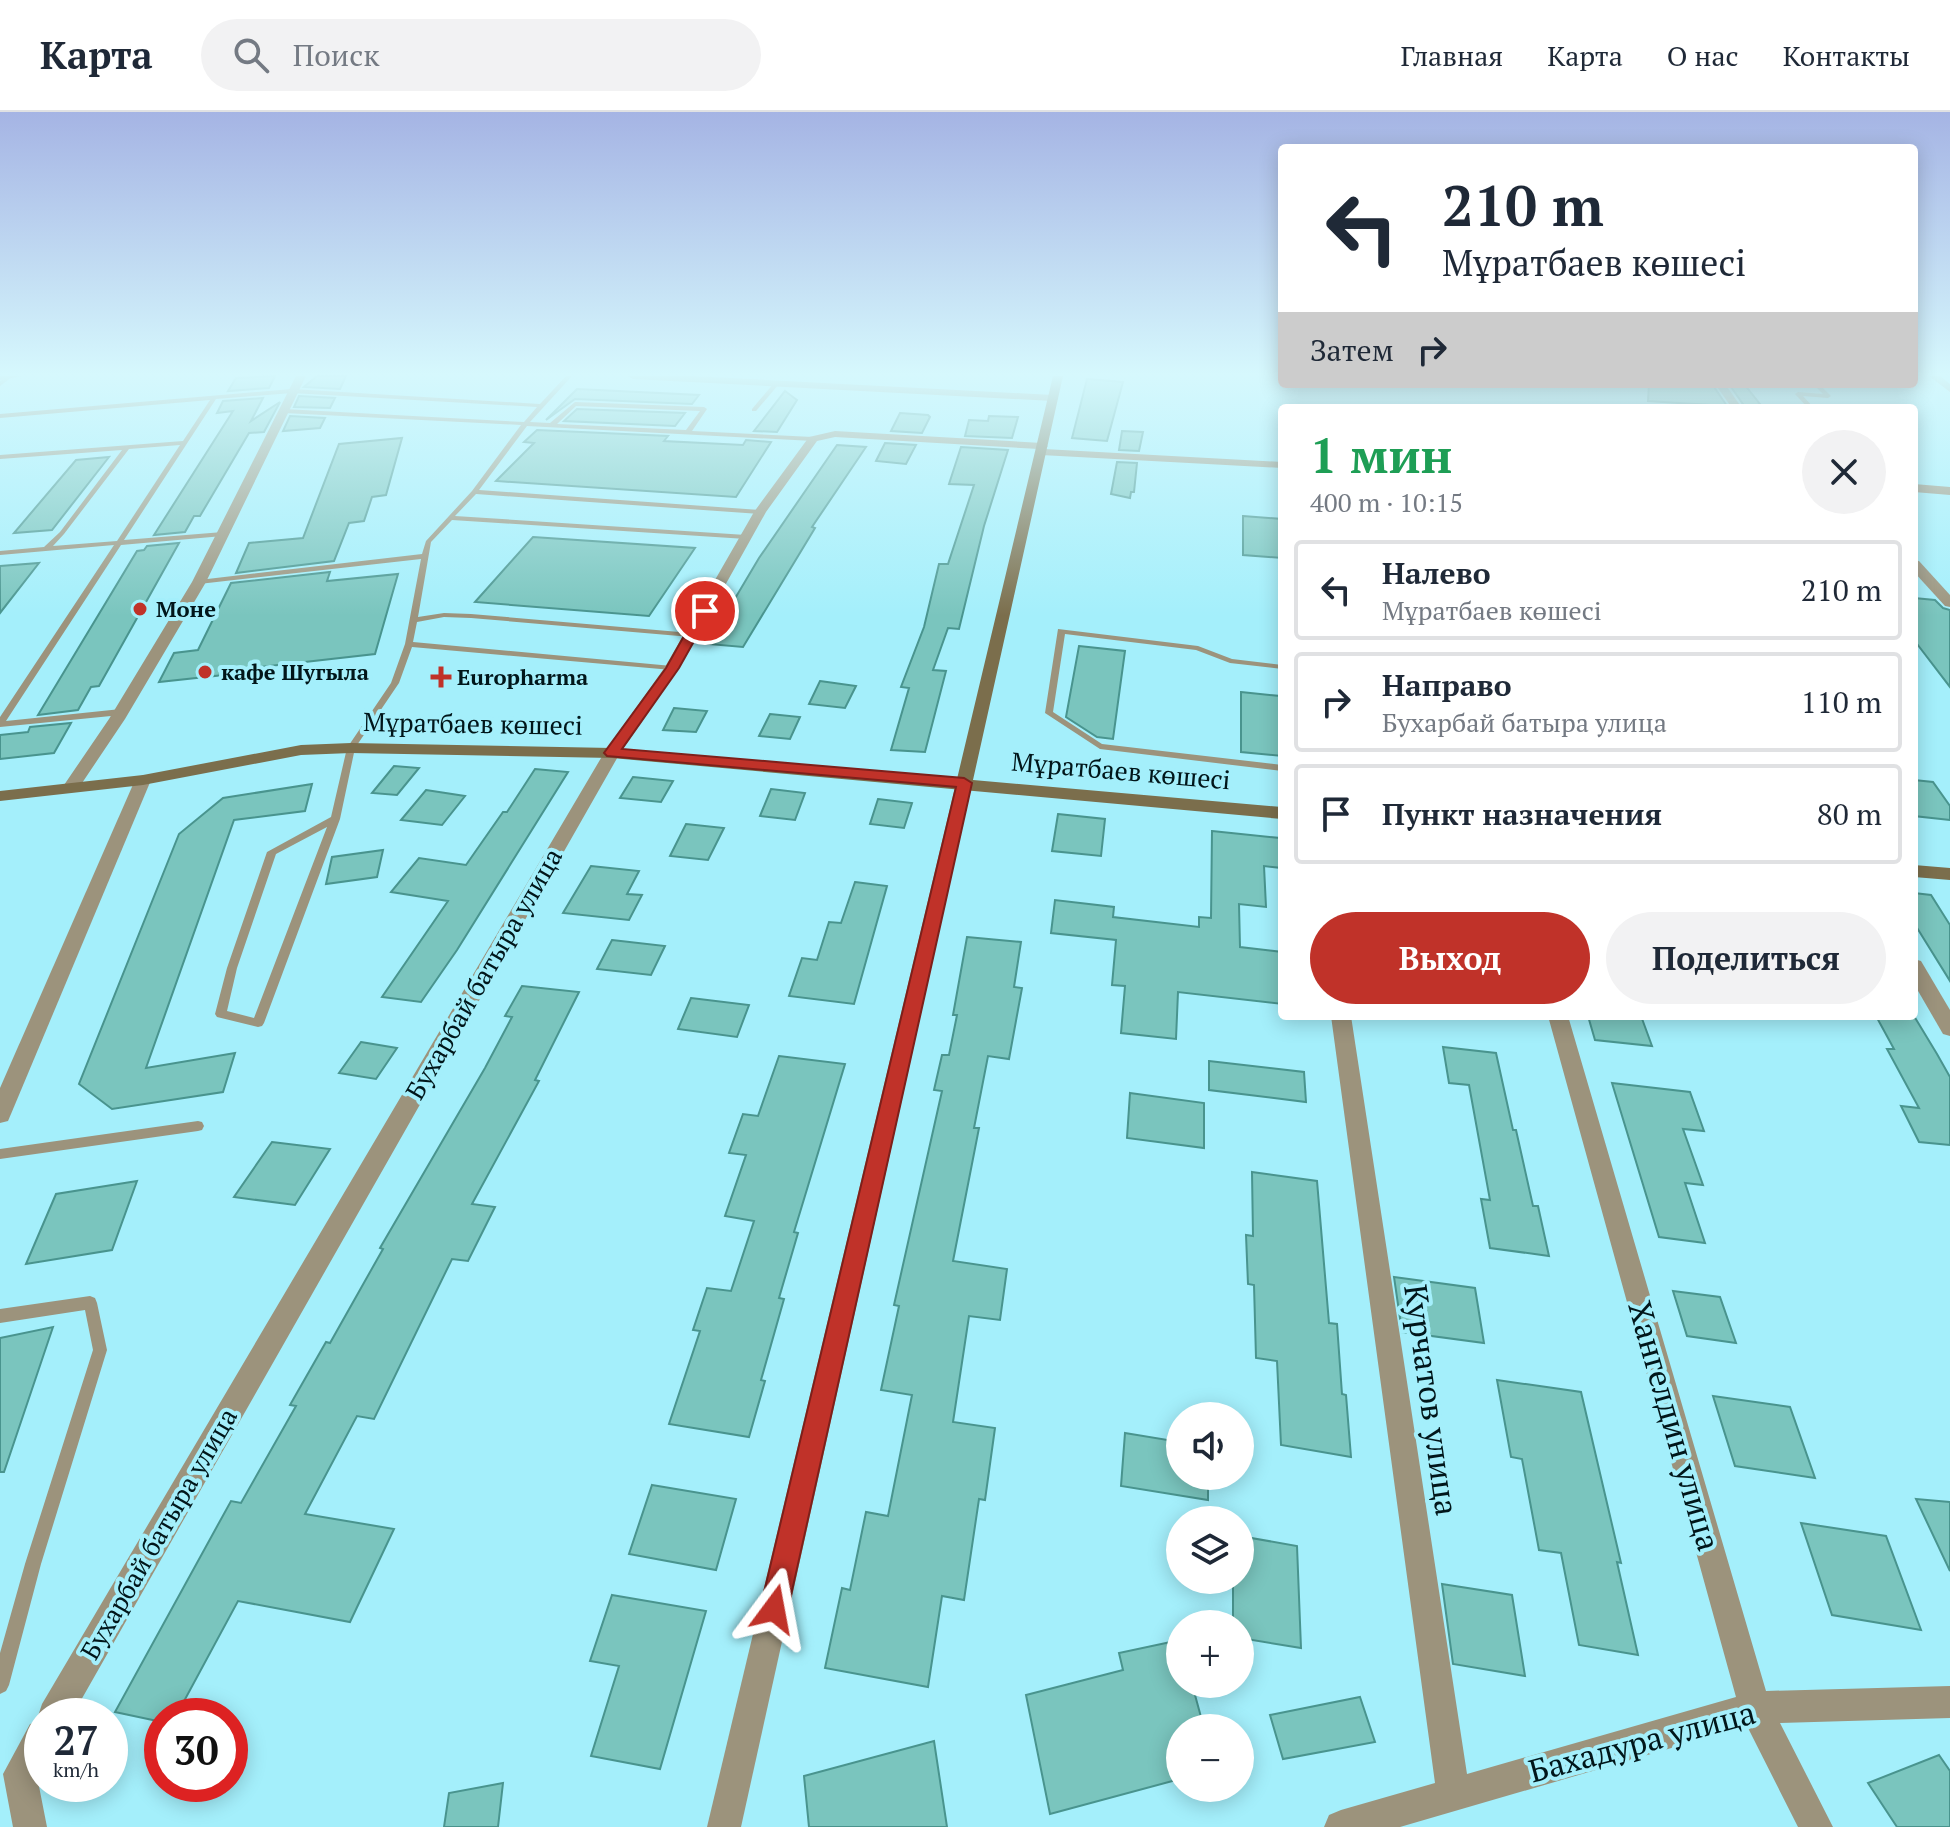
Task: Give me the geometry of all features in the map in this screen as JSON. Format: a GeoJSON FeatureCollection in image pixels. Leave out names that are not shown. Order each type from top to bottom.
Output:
{"type":"FeatureCollection","features":[{"type":"Feature","properties":{"kind":"street"},"geometry":{"type":"LineString","coordinates":[[70,788],[121,712],[199,582],[262,456]]}},
{"type":"Feature","properties":{"kind":"street","name":"Бухарбай батыра улица"},"geometry":{"type":"LineString","coordinates":[[64,1698],[612,753],[672,668],[760,512],[801,456]]}},
{"type":"Feature","properties":{"kind":"street"},"geometry":{"type":"LineString","coordinates":[[724,1827],[1039,456]]}},
{"type":"Feature","properties":{"kind":"street"},"geometry":{"type":"LineString","coordinates":[[1147,456],[1278,465]]}},
{"type":"Feature","properties":{"kind":"street"},"geometry":{"type":"LineString","coordinates":[[1918,488],[1950,491]]}},
{"type":"Feature","properties":{"kind":"street"},"geometry":{"type":"LineString","coordinates":[[1918,568],[1950,603]]}},
{"type":"Feature","properties":{"kind":"street","name":"Мұратбаев көшесі"},"geometry":{"type":"LineString","coordinates":[[0,796],[143,780],[301,750],[351,748],[612,753],[1278,813]]}},
{"type":"Feature","properties":{"kind":"street"},"geometry":{"type":"LineString","coordinates":[[0,1114],[143,780]]}},
{"type":"Feature","properties":{"kind":"street"},"geometry":{"type":"LineString","coordinates":[[1918,871],[1950,874]]}},
{"type":"Feature","properties":{"kind":"street"},"geometry":{"type":"LineString","coordinates":[[1918,973],[1950,1028]]}},
{"type":"Feature","properties":{"kind":"street","name":"Курчатов улица"},"geometry":{"type":"LineString","coordinates":[[1342,1020],[1453,1793]]}},
{"type":"Feature","properties":{"kind":"street","name":"Хангелдин улица"},"geometry":{"type":"LineString","coordinates":[[1559,1020],[1755,1708],[1816,1827]]}},
{"type":"Feature","properties":{"kind":"street","name":"Бахадура улица"},"geometry":{"type":"LineString","coordinates":[[1341,1827],[1755,1708],[1950,1702]]}},
{"type":"Feature","properties":{"kind":"street"},"geometry":{"type":"LineString","coordinates":[[24,1767],[20,1774],[24,1795]]}},
{"type":"Feature","properties":{"kind":"street"},"geometry":{"type":"LineString","coordinates":[[25,1802],[30,1827]]}},
{"type":"Feature","properties":{"kind":"lane"},"geometry":{"type":"LineString","coordinates":[[45,550],[62,533],[120,456]]}},
{"type":"Feature","properties":{"kind":"lane"},"geometry":{"type":"LineString","coordinates":[[0,724],[175,456]]}},
{"type":"Feature","properties":{"kind":"lane"},"geometry":{"type":"LineString","coordinates":[[335,819],[272,852],[232,968],[221,1014],[258,1023],[335,819],[351,748],[395,683],[409,644],[428,542],[474,492],[501,456]]}},
{"type":"Feature","properties":{"kind":"lane"},"geometry":{"type":"LineString","coordinates":[[0,466],[4,457]]}},
{"type":"Feature","properties":{"kind":"lane"},"geometry":{"type":"LineString","coordinates":[[474,492],[760,512]]}},
{"type":"Feature","properties":{"kind":"lane"},"geometry":{"type":"LineString","coordinates":[[450,518],[746,537]]}},
{"type":"Feature","properties":{"kind":"lane"},"geometry":{"type":"LineString","coordinates":[[0,553],[223,534]]}},
{"type":"Feature","properties":{"kind":"lane"},"geometry":{"type":"LineString","coordinates":[[199,582],[425,556]]}},
{"type":"Feature","properties":{"kind":"lane"},"geometry":{"type":"LineString","coordinates":[[413,620],[444,615],[471,616],[691,635]]}},
{"type":"Feature","properties":{"kind":"lane"},"geometry":{"type":"LineString","coordinates":[[1278,667],[1230,661],[1198,648],[1061,631],[1049,713],[1100,746],[1278,768]]}},
{"type":"Feature","properties":{"kind":"lane"},"geometry":{"type":"LineString","coordinates":[[409,644],[672,668]]}},
{"type":"Feature","properties":{"kind":"lane"},"geometry":{"type":"LineString","coordinates":[[0,724],[121,712]]}},
{"type":"Feature","properties":{"kind":"lane"},"geometry":{"type":"LineString","coordinates":[[0,1154],[198,1126]]}},
{"type":"Feature","properties":{"kind":"lane"},"geometry":{"type":"LineString","coordinates":[[0,1316],[90,1303],[100,1350],[33,1564],[0,1685]]}},
{"type":"Feature","properties":{"kind":"building"},"geometry":{"type":"Polygon","coordinates":[[[204,456],[235,456],[200,516],[194,516],[185,532],[154,535],[204,456]]]}},
{"type":"Feature","properties":{"kind":"building"},"geometry":{"type":"Polygon","coordinates":[[[334,456],[397,456],[386,495],[372,497],[364,521],[349,523],[334,561],[236,573],[249,543],[303,538],[334,456]]]}},
{"type":"Feature","properties":{"kind":"building"},"geometry":{"type":"Polygon","coordinates":[[[521,456],[762,456],[736,497],[496,481],[521,456]]]}},
{"type":"Feature","properties":{"kind":"building"},"geometry":{"type":"Polygon","coordinates":[[[829,456],[860,456],[812,527],[815,528],[743,647],[708,644],[759,558],[829,456]]]}},
{"type":"Feature","properties":{"kind":"building"},"geometry":{"type":"Polygon","coordinates":[[[878,456],[910,456],[906,464],[876,461],[878,456]]]}},
{"type":"Feature","properties":{"kind":"building"},"geometry":{"type":"Polygon","coordinates":[[[958,456],[1006,456],[984,526],[959,629],[948,628],[933,670],[946,671],[925,752],[891,750],[909,688],[901,687],[924,627],[939,564],[948,564],[974,485],[949,484],[958,456]]]}},
{"type":"Feature","properties":{"kind":"building"},"geometry":{"type":"Polygon","coordinates":[[[109,457],[52,530],[14,533],[76,460],[109,457]]]}},
{"type":"Feature","properties":{"kind":"building"},"geometry":{"type":"Polygon","coordinates":[[[1117,462],[1137,463],[1134,492],[1131,492],[1130,498],[1111,494],[1117,462]]]}},
{"type":"Feature","properties":{"kind":"building"},"geometry":{"type":"Polygon","coordinates":[[[1243,516],[1278,519],[1278,558],[1243,555],[1243,516]]]}},
{"type":"Feature","properties":{"kind":"building"},"geometry":{"type":"Polygon","coordinates":[[[533,537],[695,548],[649,616],[475,602],[533,537]]]}},
{"type":"Feature","properties":{"kind":"building"},"geometry":{"type":"Polygon","coordinates":[[[179,543],[99,686],[91,687],[78,710],[38,715],[137,551],[147,546],[179,543]]]}},
{"type":"Feature","properties":{"kind":"building"},"geometry":{"type":"Polygon","coordinates":[[[39,563],[0,613],[0,566],[39,563]]]}},
{"type":"Feature","properties":{"kind":"building"},"geometry":{"type":"Polygon","coordinates":[[[330,572],[327,581],[398,574],[375,654],[159,682],[174,653],[198,650],[231,583],[330,572]]]}},
{"type":"Feature","properties":{"kind":"building"},"geometry":{"type":"Polygon","coordinates":[[[1918,598],[1935,600],[1950,610],[1950,687],[1918,645],[1918,598]]]}},
{"type":"Feature","properties":{"kind":"building"},"geometry":{"type":"Polygon","coordinates":[[[1079,646],[1125,651],[1113,739],[1097,737],[1066,717],[1079,646]]]}},
{"type":"Feature","properties":{"kind":"building"},"geometry":{"type":"Polygon","coordinates":[[[820,681],[856,686],[845,708],[809,704],[820,681]]]}},
{"type":"Feature","properties":{"kind":"building"},"geometry":{"type":"Polygon","coordinates":[[[1241,692],[1278,696],[1278,756],[1241,752],[1241,692]]]}},
{"type":"Feature","properties":{"kind":"building"},"geometry":{"type":"Polygon","coordinates":[[[674,708],[707,711],[696,732],[663,730],[674,708]]]}},
{"type":"Feature","properties":{"kind":"building"},"geometry":{"type":"Polygon","coordinates":[[[770,714],[800,717],[790,739],[759,736],[770,714]]]}},
{"type":"Feature","properties":{"kind":"building"},"geometry":{"type":"Polygon","coordinates":[[[71,723],[54,753],[0,759],[0,735],[28,732],[30,727],[71,723]]]}},
{"type":"Feature","properties":{"kind":"building"},"geometry":{"type":"Polygon","coordinates":[[[394,766],[419,768],[397,795],[372,793],[394,766]]]}},
{"type":"Feature","properties":{"kind":"building"},"geometry":{"type":"Polygon","coordinates":[[[535,769],[568,772],[457,950],[421,1002],[382,997],[448,901],[391,892],[419,858],[466,865],[535,769]]]}},
{"type":"Feature","properties":{"kind":"building"},"geometry":{"type":"Polygon","coordinates":[[[633,777],[673,781],[661,802],[620,798],[633,777]]]}},
{"type":"Feature","properties":{"kind":"building"},"geometry":{"type":"Polygon","coordinates":[[[1918,780],[1933,782],[1950,806],[1950,820],[1918,816],[1918,780]]]}},
{"type":"Feature","properties":{"kind":"building"},"geometry":{"type":"Polygon","coordinates":[[[312,784],[305,811],[234,820],[146,1068],[235,1053],[223,1092],[112,1109],[79,1084],[179,834],[223,798],[312,784]]]}},
{"type":"Feature","properties":{"kind":"building"},"geometry":{"type":"Polygon","coordinates":[[[771,789],[805,793],[795,820],[760,816],[771,789]]]}},
{"type":"Feature","properties":{"kind":"building"},"geometry":{"type":"Polygon","coordinates":[[[426,790],[465,796],[442,825],[401,820],[426,790]]]}},
{"type":"Feature","properties":{"kind":"building"},"geometry":{"type":"Polygon","coordinates":[[[878,799],[912,803],[904,828],[870,824],[878,799]]]}},
{"type":"Feature","properties":{"kind":"building"},"geometry":{"type":"Polygon","coordinates":[[[1058,814],[1105,819],[1101,856],[1052,851],[1058,814]]]}},
{"type":"Feature","properties":{"kind":"building"},"geometry":{"type":"Polygon","coordinates":[[[686,824],[724,828],[708,860],[670,856],[686,824]]]}},
{"type":"Feature","properties":{"kind":"building"},"geometry":{"type":"Polygon","coordinates":[[[1212,831],[1278,838],[1278,868],[1264,866],[1266,907],[1239,904],[1240,947],[1278,952],[1278,1004],[1178,992],[1176,1039],[1121,1033],[1125,986],[1112,985],[1116,940],[1051,933],[1055,900],[1114,907],[1113,917],[1199,927],[1199,917],[1211,918],[1212,831]]]}},
{"type":"Feature","properties":{"kind":"building"},"geometry":{"type":"Polygon","coordinates":[[[383,850],[377,877],[326,884],[332,857],[383,850]]]}},
{"type":"Feature","properties":{"kind":"building"},"geometry":{"type":"Polygon","coordinates":[[[591,866],[639,871],[627,894],[642,895],[629,920],[563,913],[591,866]]]}},
{"type":"Feature","properties":{"kind":"building"},"geometry":{"type":"Polygon","coordinates":[[[855,882],[887,886],[854,1004],[789,996],[802,958],[817,960],[829,922],[841,923],[855,882]]]}},
{"type":"Feature","properties":{"kind":"building"},"geometry":{"type":"Polygon","coordinates":[[[1918,893],[1931,895],[1950,925],[1950,981],[1918,929],[1918,893]]]}},
{"type":"Feature","properties":{"kind":"building"},"geometry":{"type":"Polygon","coordinates":[[[967,937],[1021,942],[1014,987],[1022,988],[1009,1059],[988,1056],[974,1128],[979,1128],[953,1261],[1007,1269],[1000,1320],[969,1316],[953,1422],[995,1428],[985,1500],[979,1499],[964,1600],[942,1596],[928,1687],[825,1668],[842,1588],[850,1590],[866,1512],[888,1516],[912,1395],[881,1390],[899,1306],[894,1305],[942,1091],[934,1090],[942,1055],[949,1055],[957,1015],[953,1015],[967,937]]]}},
{"type":"Feature","properties":{"kind":"building"},"geometry":{"type":"Polygon","coordinates":[[[612,940],[665,946],[651,975],[597,969],[612,940]]]}},
{"type":"Feature","properties":{"kind":"building"},"geometry":{"type":"Polygon","coordinates":[[[522,986],[579,992],[535,1080],[539,1081],[472,1204],[495,1207],[468,1261],[452,1259],[374,1419],[357,1416],[305,1514],[394,1529],[350,1622],[238,1601],[186,1698],[144,1698],[144,1718],[128,1715],[128,1698],[123,1698],[231,1501],[241,1503],[296,1406],[290,1405],[326,1342],[330,1343],[383,1249],[380,1248],[512,1017],[505,1016],[522,986]]]}},
{"type":"Feature","properties":{"kind":"building"},"geometry":{"type":"Polygon","coordinates":[[[691,998],[749,1005],[737,1037],[678,1029],[691,998]]]}},
{"type":"Feature","properties":{"kind":"building"},"geometry":{"type":"Polygon","coordinates":[[[1589,1020],[1642,1020],[1652,1046],[1595,1040],[1589,1020]]]}},
{"type":"Feature","properties":{"kind":"building"},"geometry":{"type":"Polygon","coordinates":[[[1878,1020],[1916,1020],[1950,1077],[1950,1145],[1919,1142],[1901,1106],[1919,1108],[1887,1049],[1894,1049],[1878,1020]]]}},
{"type":"Feature","properties":{"kind":"building"},"geometry":{"type":"Polygon","coordinates":[[[361,1042],[397,1048],[376,1079],[339,1073],[361,1042]]]}},
{"type":"Feature","properties":{"kind":"building"},"geometry":{"type":"Polygon","coordinates":[[[1443,1047],[1496,1053],[1513,1130],[1516,1130],[1533,1206],[1538,1206],[1549,1256],[1490,1248],[1481,1199],[1490,1200],[1469,1085],[1449,1083],[1443,1047]]]}},
{"type":"Feature","properties":{"kind":"building"},"geometry":{"type":"Polygon","coordinates":[[[779,1056],[845,1064],[794,1232],[798,1233],[779,1298],[784,1299],[749,1437],[669,1424],[700,1331],[693,1330],[707,1288],[731,1291],[754,1221],[725,1216],[746,1155],[729,1153],[743,1114],[758,1116],[779,1056]]]}},
{"type":"Feature","properties":{"kind":"building"},"geometry":{"type":"Polygon","coordinates":[[[1209,1061],[1304,1072],[1306,1102],[1209,1090],[1209,1061]]]}},
{"type":"Feature","properties":{"kind":"building"},"geometry":{"type":"Polygon","coordinates":[[[1612,1083],[1690,1092],[1704,1131],[1683,1129],[1703,1185],[1685,1183],[1705,1243],[1659,1237],[1612,1083]]]}},
{"type":"Feature","properties":{"kind":"building"},"geometry":{"type":"Polygon","coordinates":[[[1130,1093],[1204,1103],[1204,1148],[1127,1138],[1130,1093]]]}},
{"type":"Feature","properties":{"kind":"building"},"geometry":{"type":"Polygon","coordinates":[[[272,1142],[330,1149],[295,1205],[234,1197],[272,1142]]]}},
{"type":"Feature","properties":{"kind":"building"},"geometry":{"type":"Polygon","coordinates":[[[1252,1172],[1317,1181],[1329,1323],[1337,1324],[1351,1457],[1281,1445],[1277,1361],[1256,1358],[1254,1285],[1248,1284],[1246,1235],[1253,1236],[1252,1172]]]}},
{"type":"Feature","properties":{"kind":"building"},"geometry":{"type":"Polygon","coordinates":[[[137,1181],[112,1250],[26,1264],[56,1194],[137,1181]]]}},
{"type":"Feature","properties":{"kind":"building"},"geometry":{"type":"Polygon","coordinates":[[[1394,1277],[1475,1288],[1484,1343],[1402,1332],[1394,1277]]]}},
{"type":"Feature","properties":{"kind":"building"},"geometry":{"type":"Polygon","coordinates":[[[1673,1291],[1720,1297],[1736,1343],[1687,1336],[1673,1291]]]}},
{"type":"Feature","properties":{"kind":"building"},"geometry":{"type":"Polygon","coordinates":[[[53,1327],[4,1472],[0,1472],[0,1338],[53,1327]]]}},
{"type":"Feature","properties":{"kind":"building"},"geometry":{"type":"Polygon","coordinates":[[[1497,1380],[1581,1392],[1621,1563],[1617,1562],[1638,1655],[1579,1645],[1561,1553],[1539,1550],[1522,1459],[1511,1457],[1497,1380]]]}},
{"type":"Feature","properties":{"kind":"building"},"geometry":{"type":"Polygon","coordinates":[[[1713,1396],[1790,1407],[1815,1478],[1735,1466],[1713,1396]]]}},
{"type":"Feature","properties":{"kind":"building"},"geometry":{"type":"Polygon","coordinates":[[[1125,1433],[1166,1440],[1166,1490],[1208,1490],[1208,1500],[1121,1486],[1125,1433]]]}},
{"type":"Feature","properties":{"kind":"building"},"geometry":{"type":"Polygon","coordinates":[[[652,1485],[736,1499],[716,1570],[629,1554],[652,1485]]]}},
{"type":"Feature","properties":{"kind":"building"},"geometry":{"type":"Polygon","coordinates":[[[1916,1499],[1950,1502],[1950,1571],[1916,1499]]]}},
{"type":"Feature","properties":{"kind":"building"},"geometry":{"type":"Polygon","coordinates":[[[1801,1523],[1886,1536],[1921,1630],[1832,1615],[1801,1523]]]}},
{"type":"Feature","properties":{"kind":"building"},"geometry":{"type":"Polygon","coordinates":[[[1254,1538],[1297,1546],[1301,1648],[1254,1640],[1254,1610],[1233,1610],[1233,1594],[1254,1594],[1254,1538]]]}},
{"type":"Feature","properties":{"kind":"building"},"geometry":{"type":"Polygon","coordinates":[[[1442,1584],[1512,1595],[1525,1676],[1453,1664],[1442,1584]]]}},
{"type":"Feature","properties":{"kind":"building"},"geometry":{"type":"Polygon","coordinates":[[[612,1595],[706,1611],[660,1769],[591,1756],[619,1666],[590,1661],[612,1595]]]}},
{"type":"Feature","properties":{"kind":"building"},"geometry":{"type":"Polygon","coordinates":[[[1166,1643],[1166,1698],[1196,1698],[1200,1714],[1166,1714],[1166,1783],[1050,1814],[1026,1695],[1123,1670],[1119,1653],[1166,1643]]]}},
{"type":"Feature","properties":{"kind":"building"},"geometry":{"type":"Polygon","coordinates":[[[1360,1697],[1375,1742],[1283,1759],[1270,1715],[1360,1697]]]}},
{"type":"Feature","properties":{"kind":"building"},"geometry":{"type":"Polygon","coordinates":[[[934,1741],[947,1827],[809,1827],[804,1776],[934,1741]]]}},
{"type":"Feature","properties":{"kind":"building"},"geometry":{"type":"Polygon","coordinates":[[[1939,1755],[1950,1771],[1950,1827],[1897,1827],[1868,1783],[1939,1755]]]}},
{"type":"Feature","properties":{"kind":"building"},"geometry":{"type":"Polygon","coordinates":[[[503,1783],[498,1827],[444,1827],[449,1793],[503,1783]]]}},
{"type":"Feature","properties":{"kind":"place","name":"Моне"},"geometry":{"type":"Point","coordinates":[140,609]}},
{"type":"Feature","properties":{"kind":"place","name":"кафе Шугыла"},"geometry":{"type":"Point","coordinates":[205,672]}},
{"type":"Feature","properties":{"kind":"place","name":"Europharma"},"geometry":{"type":"Point","coordinates":[441,677]}},
{"type":"Feature","properties":{"kind":"route"},"geometry":{"type":"LineString","coordinates":[[705,611],[672,668],[612,753],[964,783],[774,1609]]}}]}
